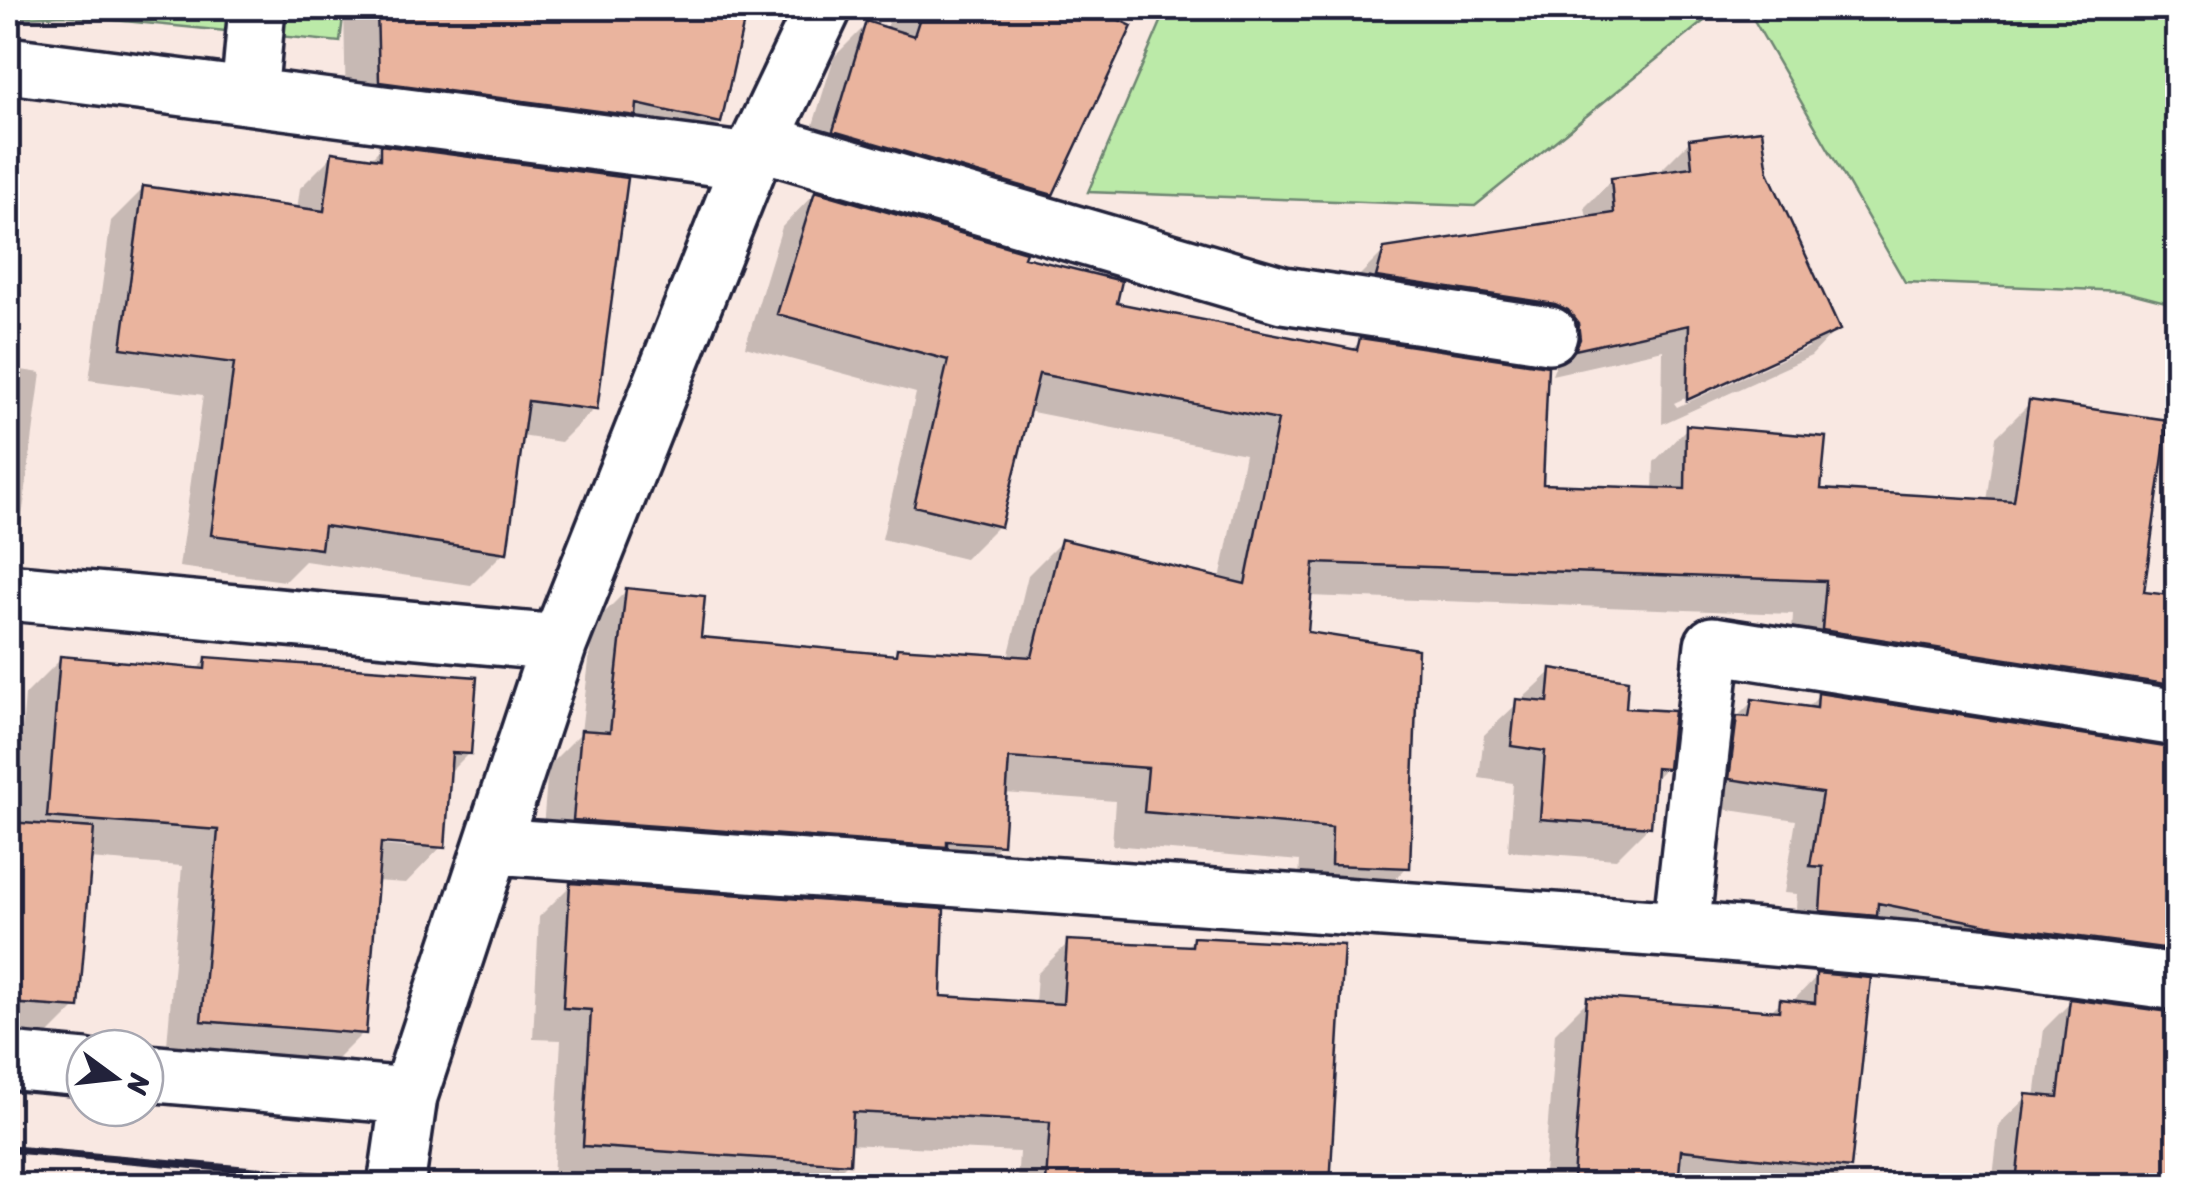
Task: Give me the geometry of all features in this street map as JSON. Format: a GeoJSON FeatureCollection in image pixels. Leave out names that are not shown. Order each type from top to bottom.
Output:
{"type":"FeatureCollection","features":[{"type":"Feature","properties":{"kind":"street"},"geometry":{"type":"LineString","coordinates":[[249,96],[257,8]]}},
{"type":"Feature","properties":{"kind":"street"},"geometry":{"type":"LineString","coordinates":[[396,1186],[409,1096],[559,643],[755,152],[823,8]]}},
{"type":"Feature","properties":{"kind":"street"},"geometry":{"type":"LineString","coordinates":[[8,65],[755,152],[1282,295],[1549,335]]}},
{"type":"Feature","properties":{"kind":"street"},"geometry":{"type":"LineString","coordinates":[[8,592],[559,643]]}},
{"type":"Feature","properties":{"kind":"street"},"geometry":{"type":"LineString","coordinates":[[1681,930],[1713,644],[2178,718]]}},
{"type":"Feature","properties":{"kind":"street"},"geometry":{"type":"LineString","coordinates":[[494,846],[1681,930],[1990,957],[2178,982]]}},
{"type":"Feature","properties":{"kind":"street"},"geometry":{"type":"LineString","coordinates":[[8,1061],[65,1066]]}},
{"type":"Feature","properties":{"kind":"street"},"geometry":{"type":"LineString","coordinates":[[165,1075],[409,1096]]}},
{"type":"Feature","properties":{"kind":"green space"},"geometry":{"type":"Polygon","coordinates":[[[8,8],[344,8],[340,42],[63,15],[8,18],[8,8]]]}},
{"type":"Feature","properties":{"kind":"green space"},"geometry":{"type":"Polygon","coordinates":[[[1167,8],[1720,8],[1475,206],[1088,192],[1167,8]]]}},
{"type":"Feature","properties":{"kind":"green space"},"geometry":{"type":"Polygon","coordinates":[[[1747,8],[2177,8],[2177,305],[2123,291],[1905,282],[1747,8]]]}},
{"type":"Feature","properties":{"kind":"building"},"geometry":{"type":"Polygon","coordinates":[[[377,8],[747,8],[721,123],[637,104],[636,116],[379,82],[377,8]]]}},
{"type":"Feature","properties":{"kind":"building"},"geometry":{"type":"Polygon","coordinates":[[[923,8],[1094,8],[1132,26],[1053,195],[833,131],[866,21],[914,36],[923,8]]]}},
{"type":"Feature","properties":{"kind":"building"},"geometry":{"type":"Polygon","coordinates":[[[1762,130],[1768,172],[1840,330],[1687,400],[1689,325],[1575,350],[1580,339],[1578,323],[1568,310],[1555,304],[1376,277],[1384,248],[1614,213],[1611,178],[1692,167],[1689,139],[1762,130]]]}},
{"type":"Feature","properties":{"kind":"building"},"geometry":{"type":"Polygon","coordinates":[[[380,145],[628,178],[597,410],[528,401],[507,553],[324,526],[321,549],[211,535],[234,363],[121,348],[143,186],[324,211],[332,152],[380,159],[380,145]]]}},
{"type":"Feature","properties":{"kind":"building"},"geometry":{"type":"Polygon","coordinates":[[[815,191],[1026,252],[1024,257],[1122,281],[1117,303],[1357,350],[1360,338],[1548,366],[1543,484],[1685,489],[1686,425],[1826,437],[1821,489],[2014,501],[2029,400],[2168,420],[2144,592],[2178,596],[2178,686],[1822,630],[1826,581],[1314,563],[1308,632],[1418,649],[1410,868],[1331,865],[1332,828],[1144,812],[1148,768],[1009,758],[1003,845],[947,841],[947,847],[573,820],[581,730],[610,732],[626,588],[705,596],[701,637],[896,655],[897,648],[1032,657],[1061,539],[1245,584],[1278,420],[1039,374],[1001,527],[914,506],[948,360],[777,314],[815,191]]]}},
{"type":"Feature","properties":{"kind":"building"},"geometry":{"type":"Polygon","coordinates":[[[60,656],[205,669],[206,657],[477,677],[471,754],[452,753],[445,848],[381,843],[366,1034],[201,1021],[218,830],[47,817],[60,656]]]}},
{"type":"Feature","properties":{"kind":"building"},"geometry":{"type":"Polygon","coordinates":[[[1551,668],[1628,680],[1626,708],[1674,711],[1668,769],[1656,768],[1651,827],[1540,819],[1545,751],[1511,746],[1516,699],[1548,702],[1551,668]]]}},
{"type":"Feature","properties":{"kind":"building"},"geometry":{"type":"Polygon","coordinates":[[[1818,693],[2178,749],[2178,950],[1988,925],[1878,903],[1877,916],[1820,911],[1823,867],[1810,866],[1822,793],[1729,779],[1737,716],[1749,717],[1752,699],[1817,708],[1818,693]]]}},
{"type":"Feature","properties":{"kind":"building"},"geometry":{"type":"Polygon","coordinates":[[[8,822],[94,828],[79,1008],[8,1003],[8,822]]]}},
{"type":"Feature","properties":{"kind":"building"},"geometry":{"type":"Polygon","coordinates":[[[570,883],[944,909],[941,996],[1063,1004],[1067,940],[1192,946],[1193,937],[1344,945],[1330,1186],[1046,1183],[1050,1122],[853,1112],[850,1164],[583,1146],[591,1010],[563,1008],[570,883]]]}},
{"type":"Feature","properties":{"kind":"building"},"geometry":{"type":"Polygon","coordinates":[[[1816,973],[1871,978],[1851,1168],[1681,1150],[1678,1186],[1573,1178],[1587,997],[1779,1011],[1780,999],[1815,1003],[1816,973]]]}},
{"type":"Feature","properties":{"kind":"building"},"geometry":{"type":"Polygon","coordinates":[[[2070,999],[2178,1013],[2178,1186],[2121,1186],[2017,1173],[2026,1094],[2058,1097],[2070,999]]]}},
{"type":"Feature","properties":{"kind":"railway"},"geometry":{"type":"LineString","coordinates":[[8,1149],[435,1186]]}}]}
